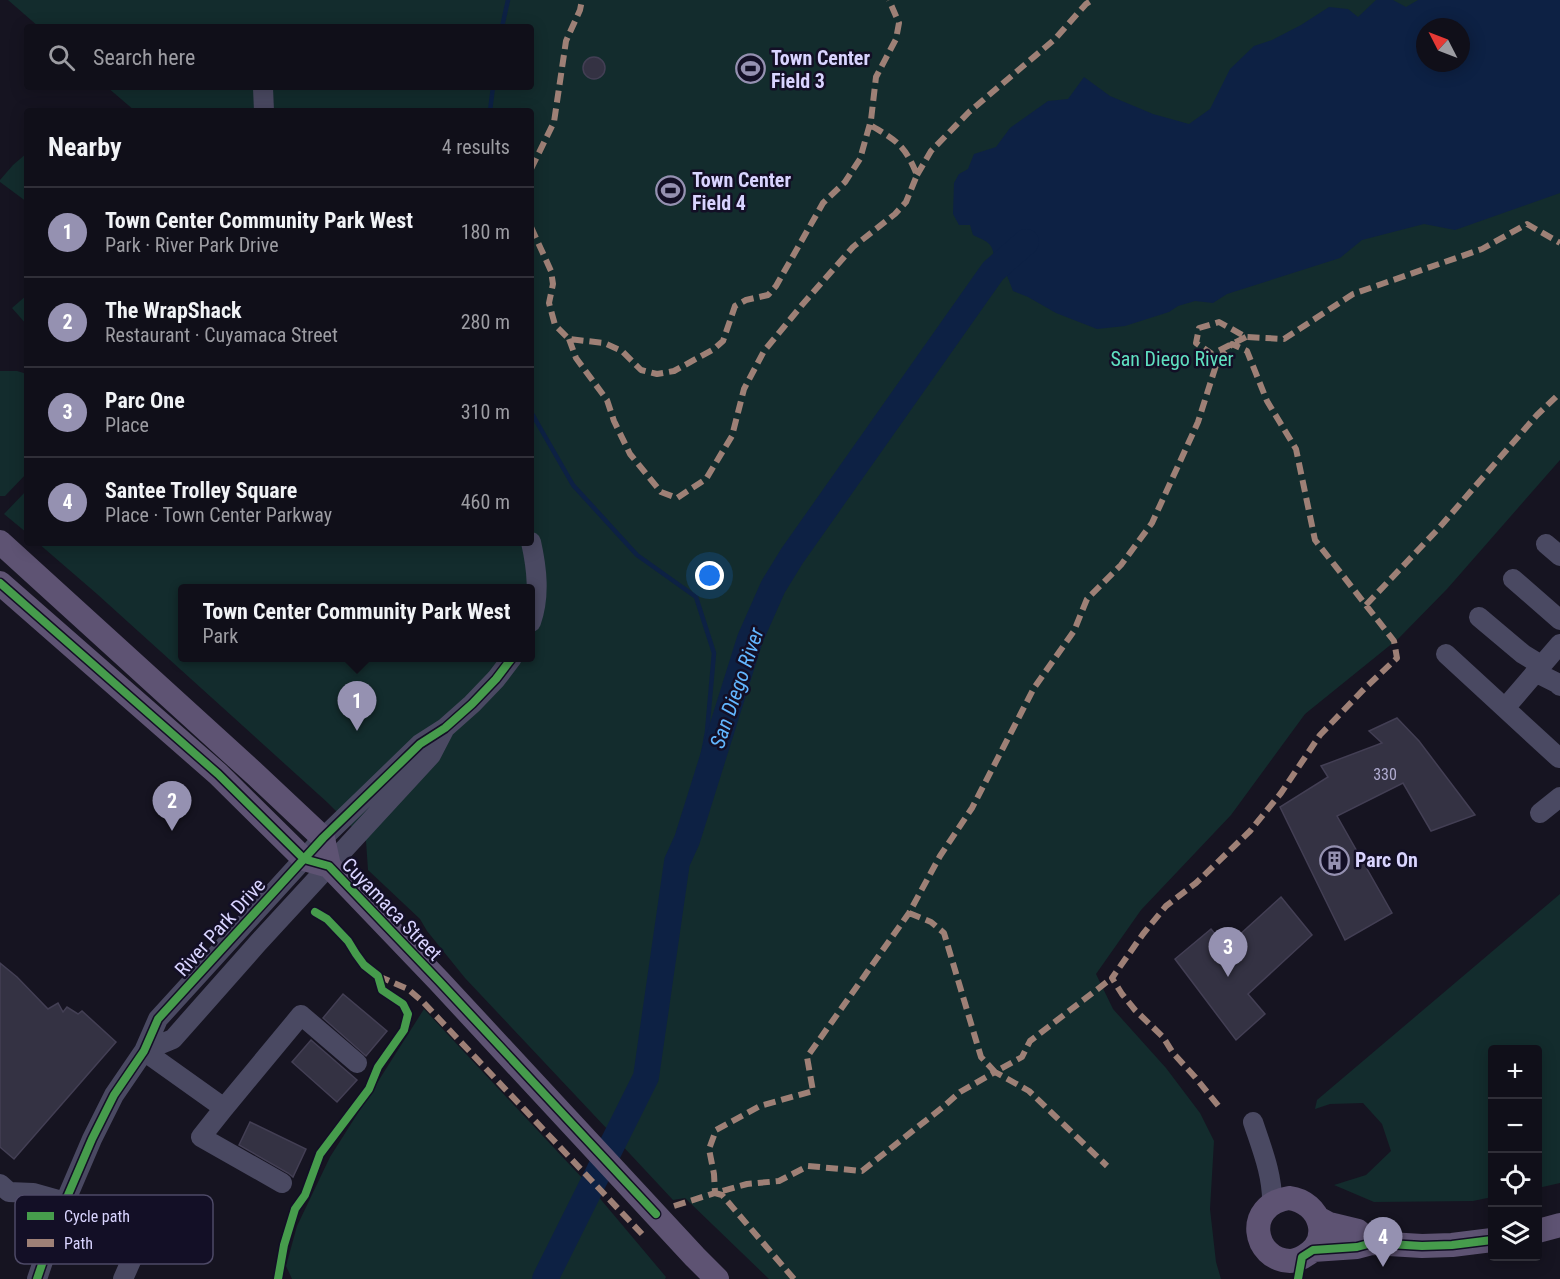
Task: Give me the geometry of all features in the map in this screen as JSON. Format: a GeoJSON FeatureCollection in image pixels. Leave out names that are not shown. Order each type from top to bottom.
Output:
{"type":"FeatureCollection","features":[{"type":"Feature","properties":{"kind":"main road"},"geometry":{"type":"LineString","coordinates":[[0,542],[322,838]]}},
{"type":"Feature","properties":{"kind":"main road"},"geometry":{"type":"LineString","coordinates":[[3,593],[218,774],[304,860]]}},
{"type":"Feature","properties":{"kind":"main road","name":"Cuyamaca Street"},"geometry":{"type":"LineString","coordinates":[[322,838],[329,866],[717,1279]]}},
{"type":"Feature","properties":{"kind":"main road","name":"Cuyamaca Street"},"geometry":{"type":"LineString","coordinates":[[304,860],[329,866]]}},
{"type":"Feature","properties":{"kind":"main road"},"geometry":{"type":"LineString","coordinates":[[1372,1243],[1358,1231],[1329,1224],[1318,1218],[1303,1201],[1282,1201],[1263,1212],[1260,1219],[1258,1234],[1264,1247],[1269,1253],[1294,1264],[1372,1243],[1422,1246],[1488,1240]]}},
{"type":"Feature","properties":{"kind":"main road"},"geometry":{"type":"LineString","coordinates":[[1294,1264],[1319,1239],[1318,1218]]}},
{"type":"Feature","properties":{"kind":"main road"},"geometry":{"type":"LineString","coordinates":[[1542,1230],[1560,1225]]}},
{"type":"Feature","properties":{"kind":"street"},"geometry":{"type":"LineString","coordinates":[[263,90],[264,108]]}},
{"type":"Feature","properties":{"kind":"street"},"geometry":{"type":"LineString","coordinates":[[532,546],[537,566],[535,612]]}},
{"type":"Feature","properties":{"kind":"street"},"geometry":{"type":"LineString","coordinates":[[1513,579],[1560,620]]}},
{"type":"Feature","properties":{"kind":"street"},"geometry":{"type":"LineString","coordinates":[[1479,616],[1560,686]]}},
{"type":"Feature","properties":{"kind":"street"},"geometry":{"type":"LineString","coordinates":[[1504,708],[1560,644]]}},
{"type":"Feature","properties":{"kind":"street"},"geometry":{"type":"LineString","coordinates":[[1446,654],[1559,758]]}},
{"type":"Feature","properties":{"kind":"street","name":"River Park Drive"},"geometry":{"type":"LineString","coordinates":[[68,1195],[114,1095],[144,1051],[158,1019],[322,838],[420,744],[444,728],[472,704],[508,662]]}},
{"type":"Feature","properties":{"kind":"street","name":"River Park Drive"},"geometry":{"type":"LineString","coordinates":[[144,1051],[173,1039],[431,755],[444,728]]}},
{"type":"Feature","properties":{"kind":"street"},"geometry":{"type":"LineString","coordinates":[[1540,813],[1560,797]]}},
{"type":"Feature","properties":{"kind":"street"},"geometry":{"type":"LineString","coordinates":[[282,1183],[201,1137],[301,1015],[357,1063]]}},
{"type":"Feature","properties":{"kind":"street"},"geometry":{"type":"LineString","coordinates":[[144,1051],[224,1108]]}},
{"type":"Feature","properties":{"kind":"street"},"geometry":{"type":"LineString","coordinates":[[1253,1122],[1272,1188],[1282,1201]]}},
{"type":"Feature","properties":{"kind":"street"},"geometry":{"type":"LineString","coordinates":[[0,1184],[9,1192],[40,1195]]}},
{"type":"Feature","properties":{"kind":"street","name":"River Park Drive"},"geometry":{"type":"LineString","coordinates":[[37,1279],[42,1264]]}},
{"type":"Feature","properties":{"kind":"street"},"geometry":{"type":"LineString","coordinates":[[123,1279],[130,1264]]}},
{"type":"Feature","properties":{"kind":"green space","name":"San Diego River"},"geometry":{"type":"Polygon","coordinates":[[[8,0],[1560,0],[1560,460],[1447,589],[1399,638],[1305,714],[1231,815],[1141,910],[1096,974],[1113,1009],[1166,1068],[1200,1113],[1214,1141],[1210,1209],[1216,1262],[1221,1279],[769,1279],[685,1198],[673,1200],[617,1140],[618,1138],[465,978],[420,919],[368,870],[366,841],[328,803],[41,546],[534,546],[534,108],[132,108],[110,90],[534,90],[534,24],[36,24],[8,0]]]}},
{"type":"Feature","properties":{"kind":"green space"},"geometry":{"type":"Polygon","coordinates":[[[24,156],[24,200],[0,182],[13,165],[24,156]]]}},
{"type":"Feature","properties":{"kind":"green space"},"geometry":{"type":"Polygon","coordinates":[[[24,298],[24,322],[12,308],[24,298]]]}},
{"type":"Feature","properties":{"kind":"green space"},"geometry":{"type":"Polygon","coordinates":[[[0,371],[17,371],[24,373],[24,476],[5,496],[0,496],[0,371]]]}},
{"type":"Feature","properties":{"kind":"green space"},"geometry":{"type":"Polygon","coordinates":[[[24,493],[24,531],[4,514],[24,493]]]}},
{"type":"Feature","properties":{"kind":"green space"},"geometry":{"type":"Polygon","coordinates":[[[1560,894],[1560,1183],[1542,1187],[1542,1045],[1488,1045],[1488,1198],[1473,1201],[1374,1202],[1334,1185],[1366,1175],[1391,1151],[1382,1124],[1363,1103],[1330,1104],[1315,1109],[1317,1100],[1560,894]]]}},
{"type":"Feature","properties":{"kind":"green space"},"geometry":{"type":"Polygon","coordinates":[[[424,1009],[585,1181],[536,1279],[292,1279],[286,1266],[297,1226],[330,1157],[424,1009]]]}},
{"type":"Feature","properties":{"kind":"green space"},"geometry":{"type":"Polygon","coordinates":[[[597,1195],[666,1277],[665,1279],[556,1279],[597,1195]]]}},
{"type":"Feature","properties":{"kind":"water"},"geometry":{"type":"Polygon","coordinates":[[[1376,0],[1393,0],[1406,7],[1418,0],[1560,0],[1560,193],[1455,230],[1424,224],[1362,240],[1340,258],[1227,294],[1213,303],[1195,301],[1125,326],[1097,329],[1056,313],[1013,291],[1004,268],[994,261],[993,250],[989,244],[973,235],[970,225],[959,225],[953,214],[954,183],[959,174],[968,169],[974,154],[996,147],[1010,128],[1048,101],[1068,99],[1084,77],[1110,96],[1153,114],[1189,124],[1210,109],[1230,69],[1254,46],[1272,40],[1301,25],[1329,7],[1348,9],[1358,17],[1376,0]]]}},
{"type":"Feature","properties":{"kind":"building"},"geometry":{"type":"Polygon","coordinates":[[[594,57],[602,60],[605,68],[602,76],[594,79],[586,76],[583,68],[586,60],[594,57]]]}},
{"type":"Feature","properties":{"kind":"building"},"geometry":{"type":"Polygon","coordinates":[[[1397,718],[1419,741],[1475,815],[1431,831],[1403,783],[1337,816],[1392,913],[1345,940],[1280,807],[1328,777],[1321,766],[1382,743],[1369,731],[1397,718]]]}},
{"type":"Feature","properties":{"kind":"building"},"geometry":{"type":"Polygon","coordinates":[[[1281,897],[1312,935],[1248,994],[1265,1014],[1236,1040],[1175,959],[1211,929],[1226,947],[1281,897]]]}},
{"type":"Feature","properties":{"kind":"building"},"geometry":{"type":"Polygon","coordinates":[[[0,963],[48,1009],[58,1003],[63,1012],[67,1007],[78,1014],[82,1011],[116,1042],[14,1159],[0,1147],[0,963]]]}},
{"type":"Feature","properties":{"kind":"building"},"geometry":{"type":"Polygon","coordinates":[[[343,994],[387,1031],[366,1056],[323,1018],[343,994]]]}},
{"type":"Feature","properties":{"kind":"building"},"geometry":{"type":"Polygon","coordinates":[[[311,1040],[357,1080],[337,1102],[292,1062],[311,1040]]]}},
{"type":"Feature","properties":{"kind":"building"},"geometry":{"type":"Polygon","coordinates":[[[250,1122],[306,1149],[293,1177],[239,1145],[250,1122]]]}},
{"type":"Feature","properties":{"kind":"waterway"},"geometry":{"type":"LineString","coordinates":[[503,24],[508,0]]}},
{"type":"Feature","properties":{"kind":"waterway"},"geometry":{"type":"LineString","coordinates":[[490,108],[493,90]]}},
{"type":"Feature","properties":{"kind":"waterway","name":"San Diego River"},"geometry":{"type":"LineString","coordinates":[[545,1279],[646,1077],[677,862],[687,840],[750,639],[773,587],[792,556],[993,271],[1026,242]]}},
{"type":"Feature","properties":{"kind":"waterway"},"geometry":{"type":"LineString","coordinates":[[534,417],[573,485],[637,555],[696,597],[714,653],[707,732],[687,840]]}},
{"type":"Feature","properties":{"kind":"marked path"},"geometry":{"type":"LineString","coordinates":[[534,163],[554,122],[566,41],[582,0]]}},
{"type":"Feature","properties":{"kind":"marked path"},"geometry":{"type":"LineString","coordinates":[[534,234],[551,271],[553,284],[549,303],[555,325],[569,339],[604,343],[622,351],[641,370],[657,374],[674,371],[714,349],[723,341],[735,306],[746,300],[768,295],[776,286],[823,203],[845,182],[860,159],[871,120],[876,77],[896,39],[899,23],[889,0]]}},
{"type":"Feature","properties":{"kind":"marked path"},"geometry":{"type":"LineString","coordinates":[[917,175],[931,151],[969,112],[1055,39],[1092,0]]}},
{"type":"Feature","properties":{"kind":"marked path"},"geometry":{"type":"LineString","coordinates":[[569,339],[576,358],[607,400],[630,454],[661,492],[677,498],[706,479],[732,436],[744,389],[764,351],[853,247],[895,214],[906,202],[917,175],[913,165],[899,144],[870,125]]}},
{"type":"Feature","properties":{"kind":"marked path"},"geometry":{"type":"LineString","coordinates":[[1246,337],[1212,354],[1196,343],[1199,328],[1219,322],[1246,337],[1284,339],[1353,294],[1482,249],[1527,224],[1560,243]]}},
{"type":"Feature","properties":{"kind":"marked path"},"geometry":{"type":"LineString","coordinates":[[674,1206],[715,1193],[709,1149],[716,1130],[760,1106],[813,1091],[807,1057],[909,913],[940,856],[972,808],[1034,688],[1074,631],[1087,599],[1121,565],[1152,523],[1198,422],[1218,359],[1232,344],[1247,351],[1267,401],[1296,449],[1315,540],[1394,641],[1397,658],[1320,735],[1281,793],[1250,831],[1196,883],[1166,906],[1112,978],[1135,1010],[1163,1037],[1173,1053],[1220,1108]]}},
{"type":"Feature","properties":{"kind":"marked path"},"geometry":{"type":"LineString","coordinates":[[1366,605],[1439,528],[1537,415],[1560,393]]}},
{"type":"Feature","properties":{"kind":"marked path"},"geometry":{"type":"LineString","coordinates":[[909,913],[931,922],[944,933],[981,1057],[995,1072],[1022,1057],[1030,1041],[1112,978]]}},
{"type":"Feature","properties":{"kind":"marked path"},"geometry":{"type":"LineString","coordinates":[[378,976],[408,989],[423,1002],[642,1234]]}},
{"type":"Feature","properties":{"kind":"marked path"},"geometry":{"type":"LineString","coordinates":[[794,1279],[722,1195],[715,1193],[747,1184],[779,1181],[808,1166],[862,1171],[960,1092],[995,1072],[1029,1091],[1107,1166]]}},
{"type":"Feature","properties":{"kind":"cycle path"},"geometry":{"type":"LineString","coordinates":[[0,583],[218,774],[304,859],[329,866],[656,1214]]}},
{"type":"Feature","properties":{"kind":"cycle path"},"geometry":{"type":"LineString","coordinates":[[68,1195],[114,1095],[144,1051],[158,1019],[323,838],[420,744],[445,728],[472,704],[509,662]]}},
{"type":"Feature","properties":{"kind":"cycle path"},"geometry":{"type":"LineString","coordinates":[[278,1279],[284,1245],[295,1209],[305,1195],[320,1154],[369,1089],[378,1067],[404,1030],[408,1014],[403,1004],[382,990],[378,976],[364,965],[348,941],[327,919],[315,912]]}},
{"type":"Feature","properties":{"kind":"cycle path"},"geometry":{"type":"LineString","coordinates":[[1298,1279],[1302,1257],[1313,1250],[1357,1247],[1372,1243],[1422,1246],[1488,1240]]}},
{"type":"Feature","properties":{"kind":"cycle path"},"geometry":{"type":"LineString","coordinates":[[37,1279],[42,1264]]}},
{"type":"Feature","properties":{"kind":"place","name":"Town Center Field 3"},"geometry":{"type":"Point","coordinates":[750,69]}},
{"type":"Feature","properties":{"kind":"place","name":"Town Center Field 4"},"geometry":{"type":"Point","coordinates":[671,191]}},
{"type":"Feature","properties":{"kind":"place","name":"Town Center Community Park West"},"geometry":{"type":"Point","coordinates":[357,731]}},
{"type":"Feature","properties":{"kind":"place","name":"The WrapShack"},"geometry":{"type":"Point","coordinates":[172,831]}},
{"type":"Feature","properties":{"kind":"place","name":"Parc On"},"geometry":{"type":"Point","coordinates":[1334,860]}},
{"type":"Feature","properties":{"kind":"place","name":"Parc One"},"geometry":{"type":"Point","coordinates":[1228,977]}},
{"type":"Feature","properties":{"kind":"place","name":"Santee Trolley Square"},"geometry":{"type":"Point","coordinates":[1383,1267]}}]}
